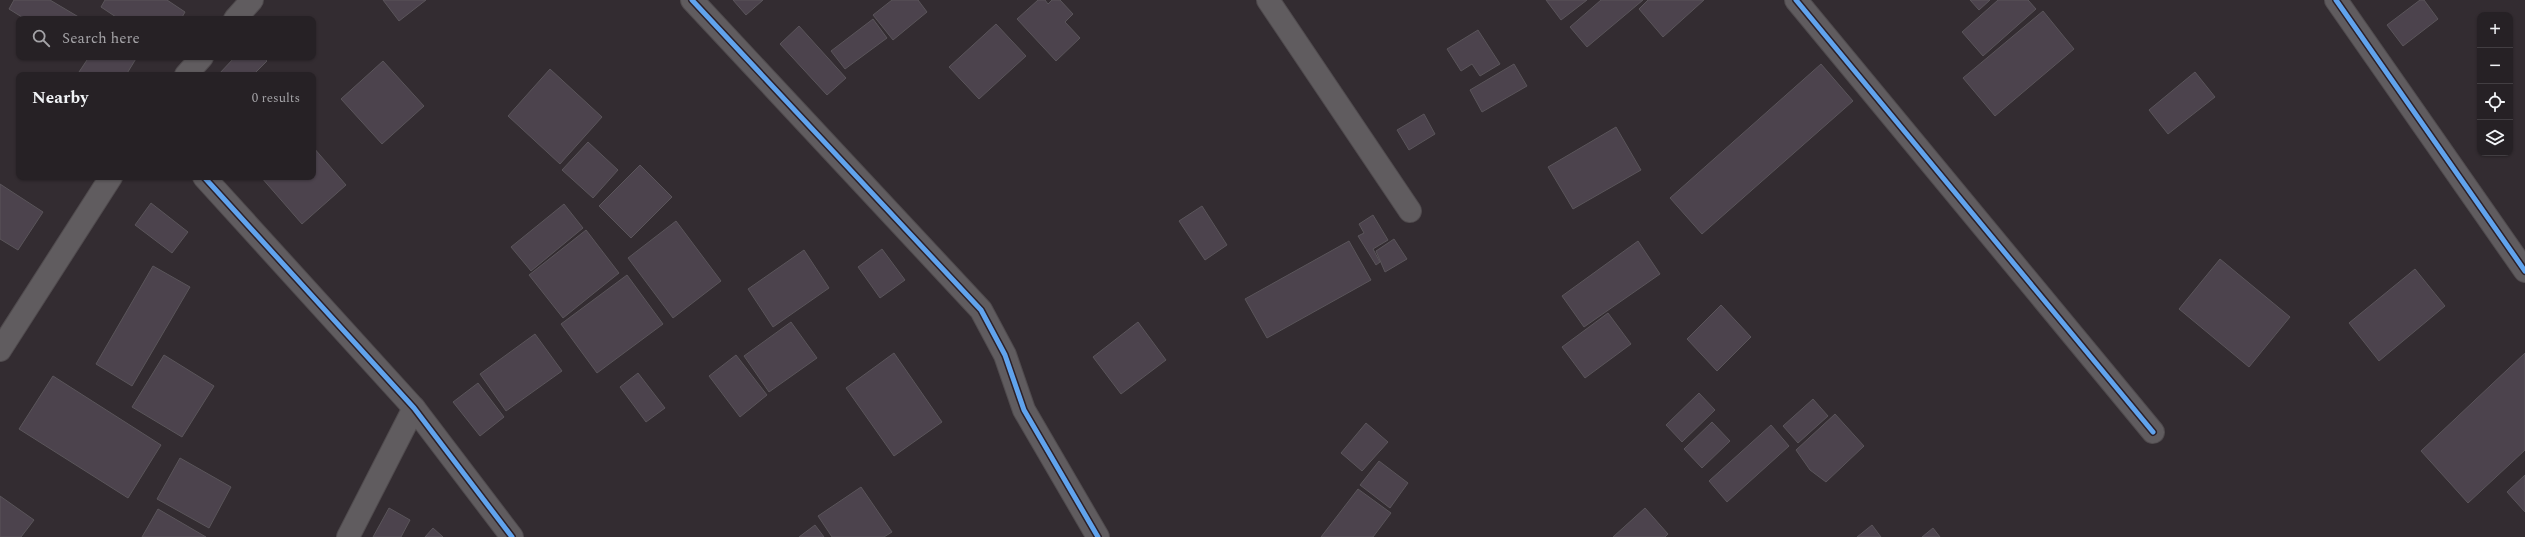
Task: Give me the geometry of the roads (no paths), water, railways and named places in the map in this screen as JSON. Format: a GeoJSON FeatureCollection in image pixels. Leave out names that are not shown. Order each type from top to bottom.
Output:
{"type":"FeatureCollection","features":[{"type":"Feature","properties":{"kind":"street"},"geometry":{"type":"LineString","coordinates":[[238,16],[252,0]]}},
{"type":"Feature","properties":{"kind":"street"},"geometry":{"type":"LineString","coordinates":[[692,0],[982,310],[1005,355],[1024,410],[1098,537]]}},
{"type":"Feature","properties":{"kind":"street"},"geometry":{"type":"LineString","coordinates":[[1268,0],[1410,211]]}},
{"type":"Feature","properties":{"kind":"street"},"geometry":{"type":"LineString","coordinates":[[1796,0],[2153,432]]}},
{"type":"Feature","properties":{"kind":"street"},"geometry":{"type":"LineString","coordinates":[[2336,0],[2525,271]]}},
{"type":"Feature","properties":{"kind":"street"},"geometry":{"type":"LineString","coordinates":[[189,72],[199,60]]}},
{"type":"Feature","properties":{"kind":"street"},"geometry":{"type":"LineString","coordinates":[[0,350],[108,180]]}},
{"type":"Feature","properties":{"kind":"street"},"geometry":{"type":"LineString","coordinates":[[207,180],[414,408],[512,537]]}},
{"type":"Feature","properties":{"kind":"street"},"geometry":{"type":"LineString","coordinates":[[348,537],[414,408]]}}]}
